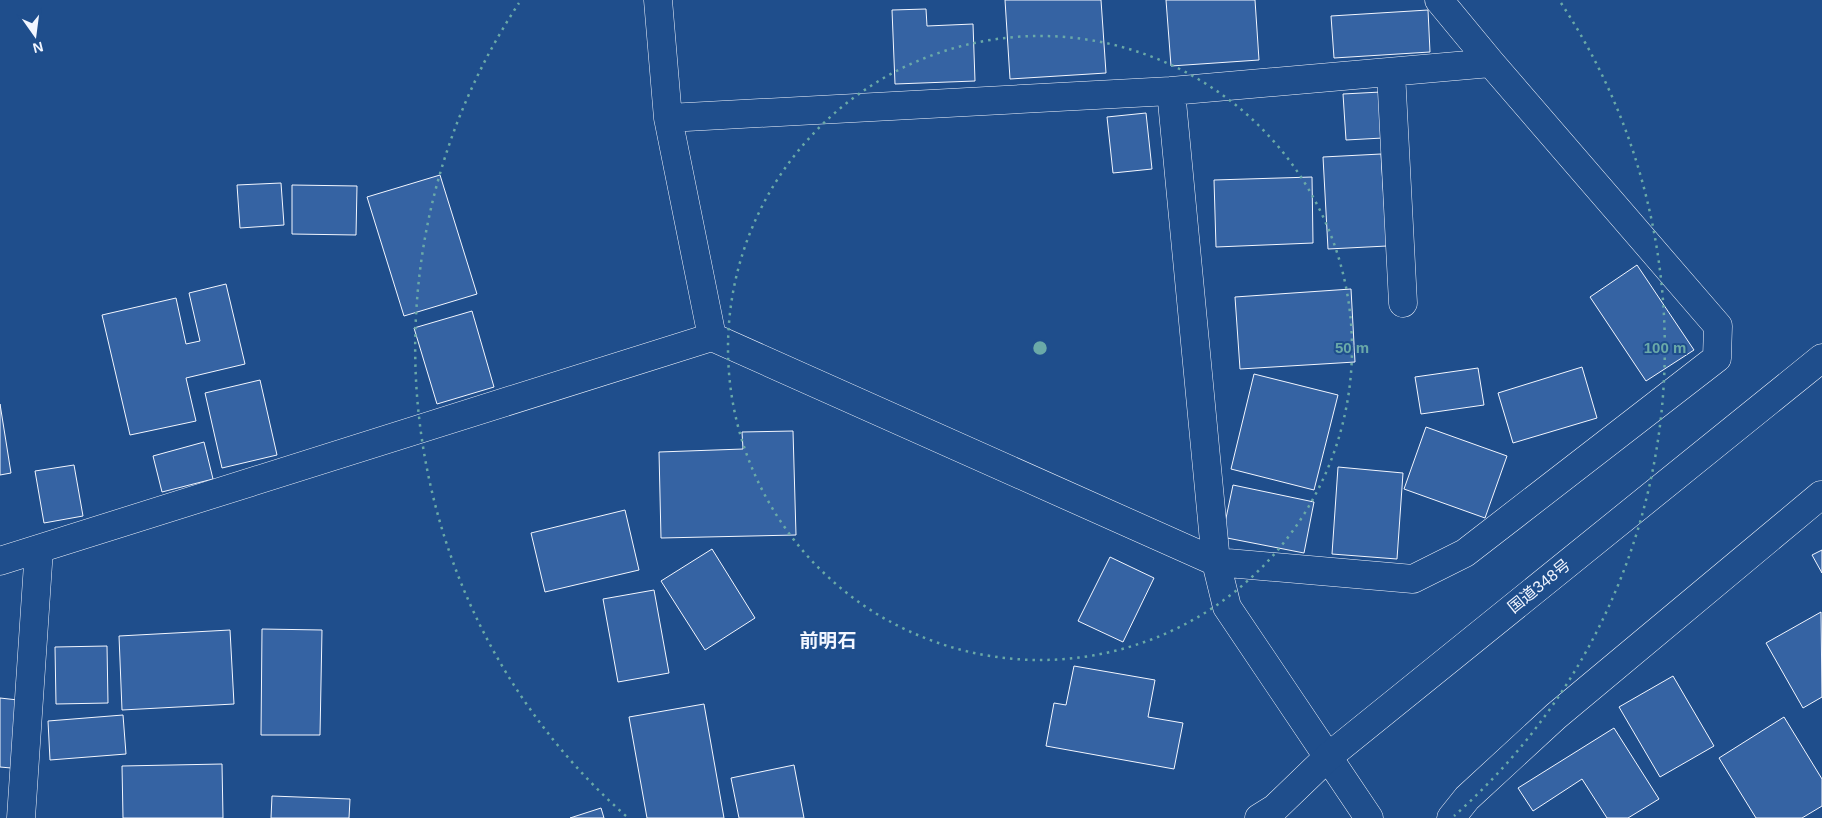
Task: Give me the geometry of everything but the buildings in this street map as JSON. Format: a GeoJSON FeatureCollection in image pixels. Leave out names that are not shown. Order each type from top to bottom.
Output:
{"type":"FeatureCollection","features":[{"type":"Feature","properties":{"kind":"main road"},"geometry":{"type":"LineString","coordinates":[[658,0],[668,118],[712,337]]}},
{"type":"Feature","properties":{"kind":"main road"},"geometry":{"type":"LineString","coordinates":[[0,561],[712,337],[1216,562],[1413,579],[1465,553],[1717,358],[1718,326],[1491,63],[1440,0]]}},
{"type":"Feature","properties":{"kind":"main road"},"geometry":{"type":"LineString","coordinates":[[668,118],[1171,91],[1491,63]]}},
{"type":"Feature","properties":{"kind":"main road"},"geometry":{"type":"LineString","coordinates":[[1391,72],[1403,303]]}},
{"type":"Feature","properties":{"kind":"main road"},"geometry":{"type":"LineString","coordinates":[[1171,91],[1216,562],[1227,607],[1369,818]]}},
{"type":"Feature","properties":{"kind":"main road","name":"国道348号"},"geometry":{"type":"LineString","coordinates":[[1259,818],[1275,808],[1328,757],[1822,358]]}},
{"type":"Feature","properties":{"kind":"main road"},"geometry":{"type":"LineString","coordinates":[[1451,818],[1467,798],[1556,716],[1821,495]]}},
{"type":"Feature","properties":{"kind":"main road"},"geometry":{"type":"LineString","coordinates":[[21,818],[40,549]]}},
{"type":"Feature","properties":{"kind":"district","name":"前明石"},"geometry":{"type":"Point","coordinates":[828,640]}}]}
